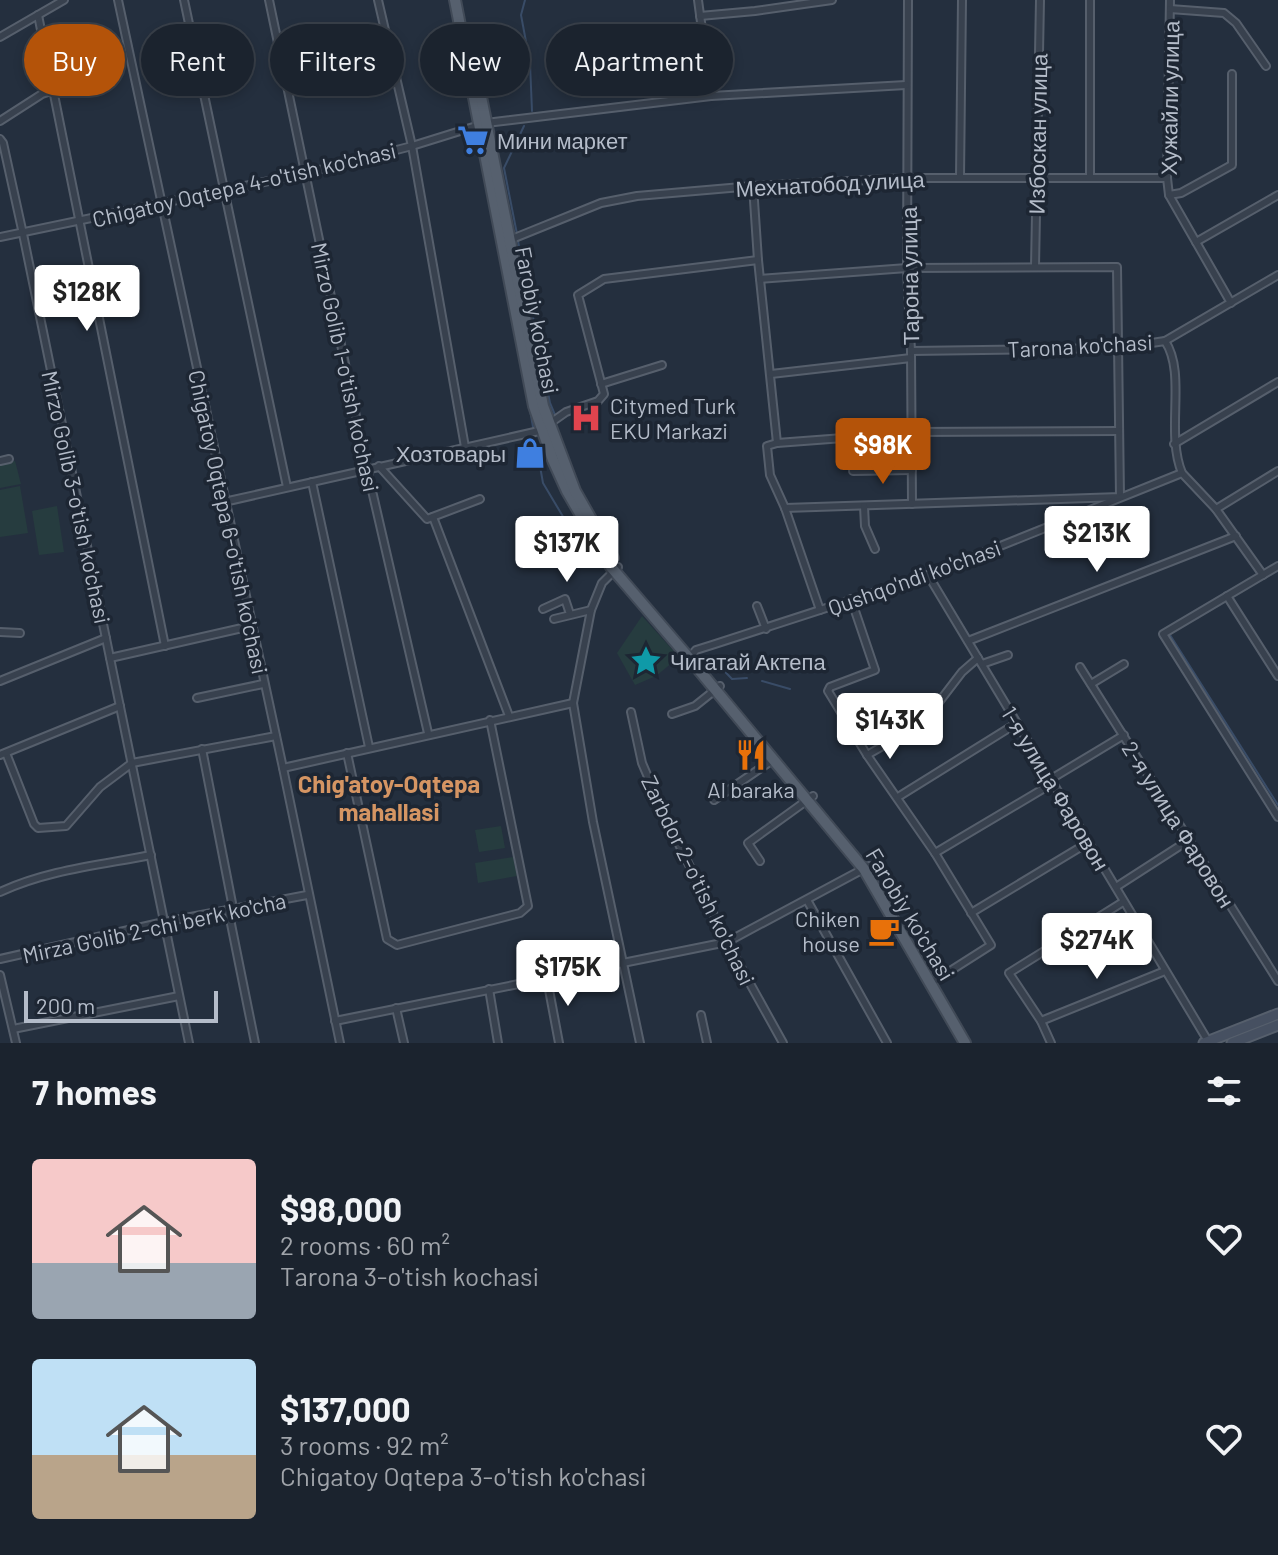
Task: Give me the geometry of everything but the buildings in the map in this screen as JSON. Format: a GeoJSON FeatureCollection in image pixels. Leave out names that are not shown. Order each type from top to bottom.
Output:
{"type":"FeatureCollection","features":[{"type":"Feature","properties":{"kind":"main road","name":"Farobiy ko'chasi"},"geometry":{"type":"LineString","coordinates":[[455,0],[505,242],[526,369],[548,425],[567,491],[595,544],[867,868],[973,1043]]}},
{"type":"Feature","properties":{"kind":"main road","name":"Farobiy ko'chasi"},"geometry":{"type":"LineString","coordinates":[[462,0],[482,124]]}},
{"type":"Feature","properties":{"kind":"main road","name":"Farobiy ko'chasi"},"geometry":{"type":"LineString","coordinates":[[718,688],[774,759],[810,798]]}},
{"type":"Feature","properties":{"kind":"main road","name":"Farobiy ko'chasi"},"geometry":{"type":"LineString","coordinates":[[867,868],[965,1043]]}},
{"type":"Feature","properties":{"kind":"main road"},"geometry":{"type":"LineString","coordinates":[[1206,1042],[1278,1014]]}},
{"type":"Feature","properties":{"kind":"main road"},"geometry":{"type":"LineString","coordinates":[[1232,1043],[1278,1025]]}},
{"type":"Feature","properties":{"kind":"street"},"geometry":{"type":"LineString","coordinates":[[0,37],[64,0]]}},
{"type":"Feature","properties":{"kind":"street","name":"Chigatoy Oqtepa 6-o'tish ko'chasi"},"geometry":{"type":"LineString","coordinates":[[118,0],[340,1043]]}},
{"type":"Feature","properties":{"kind":"street"},"geometry":{"type":"LineString","coordinates":[[184,0],[287,487]]}},
{"type":"Feature","properties":{"kind":"street","name":"Mirzo Golib 1-o'tish ko'chasi"},"geometry":{"type":"LineString","coordinates":[[269,0],[367,469],[428,733]]}},
{"type":"Feature","properties":{"kind":"street"},"geometry":{"type":"LineString","coordinates":[[378,0],[412,146],[465,447]]}},
{"type":"Feature","properties":{"kind":"street"},"geometry":{"type":"LineString","coordinates":[[698,0],[701,24]]}},
{"type":"Feature","properties":{"kind":"street"},"geometry":{"type":"LineString","coordinates":[[700,16],[832,0]]}},
{"type":"Feature","properties":{"kind":"street","name":"Тарона улица"},"geometry":{"type":"LineString","coordinates":[[908,0],[907,268],[912,504]]}},
{"type":"Feature","properties":{"kind":"street"},"geometry":{"type":"LineString","coordinates":[[960,177],[962,0]]}},
{"type":"Feature","properties":{"kind":"street","name":"Избоскан улица"},"geometry":{"type":"LineString","coordinates":[[1035,267],[1040,0]]}},
{"type":"Feature","properties":{"kind":"street"},"geometry":{"type":"LineString","coordinates":[[1090,0],[1090,177]]}},
{"type":"Feature","properties":{"kind":"street","name":"Хужайли улица"},"geometry":{"type":"LineString","coordinates":[[1169,195],[1170,0]]}},
{"type":"Feature","properties":{"kind":"street"},"geometry":{"type":"LineString","coordinates":[[1170,9],[1224,13],[1236,23],[1266,66]]}},
{"type":"Feature","properties":{"kind":"street"},"geometry":{"type":"LineString","coordinates":[[38,15],[40,24]]}},
{"type":"Feature","properties":{"kind":"street"},"geometry":{"type":"LineString","coordinates":[[1231,303],[1169,195],[1186,191],[1232,165],[1232,74]]}},
{"type":"Feature","properties":{"kind":"street","name":"Chigatoy Oqtepa 4-o'tish ko'chasi"},"geometry":{"type":"LineString","coordinates":[[733,95],[906,85]]}},
{"type":"Feature","properties":{"kind":"street"},"geometry":{"type":"LineString","coordinates":[[0,121],[39,96]]}},
{"type":"Feature","properties":{"kind":"street"},"geometry":{"type":"LineString","coordinates":[[55,96],[165,646]]}},
{"type":"Feature","properties":{"kind":"street","name":"Chigatoy Oqtepa 4-o'tish ko'chasi"},"geometry":{"type":"LineString","coordinates":[[0,237],[307,173],[482,124],[711,96]]}},
{"type":"Feature","properties":{"kind":"street","name":"Mirzo Golib 3-o'tish ko'chasi"},"geometry":{"type":"LineString","coordinates":[[0,139],[23,234],[189,1043]]}},
{"type":"Feature","properties":{"kind":"street","name":"Мехнатобод улица"},"geometry":{"type":"LineString","coordinates":[[505,242],[601,203],[637,196],[907,178],[1167,178]]}},
{"type":"Feature","properties":{"kind":"street"},"geometry":{"type":"LineString","coordinates":[[753,186],[777,443]]}},
{"type":"Feature","properties":{"kind":"street"},"geometry":{"type":"LineString","coordinates":[[1196,242],[1278,195]]}},
{"type":"Feature","properties":{"kind":"street"},"geometry":{"type":"LineString","coordinates":[[224,502],[548,425],[566,412],[598,401],[604,394],[578,295],[604,279],[758,260]]}},
{"type":"Feature","properties":{"kind":"street"},"geometry":{"type":"LineString","coordinates":[[760,279],[907,268],[1117,267],[1120,497],[785,508]]}},
{"type":"Feature","properties":{"kind":"street","name":"Tarona ko'chasi"},"geometry":{"type":"LineString","coordinates":[[771,374],[911,354],[1118,348],[1165,341],[1278,275]]}},
{"type":"Feature","properties":{"kind":"street"},"geometry":{"type":"LineString","coordinates":[[1165,341],[1174,355],[1174,444],[1182,473],[1216,509],[1263,575]]}},
{"type":"Feature","properties":{"kind":"street"},"geometry":{"type":"LineString","coordinates":[[601,384],[662,365]]}},
{"type":"Feature","properties":{"kind":"street"},"geometry":{"type":"LineString","coordinates":[[1174,444],[1278,382]]}},
{"type":"Feature","properties":{"kind":"street"},"geometry":{"type":"LineString","coordinates":[[912,432],[1119,431]]}},
{"type":"Feature","properties":{"kind":"street"},"geometry":{"type":"LineString","coordinates":[[820,610],[769,466],[767,446],[870,436]]}},
{"type":"Feature","properties":{"kind":"street"},"geometry":{"type":"LineString","coordinates":[[0,461],[9,459]]}},
{"type":"Feature","properties":{"kind":"street"},"geometry":{"type":"LineString","coordinates":[[379,466],[425,519],[480,499]]}},
{"type":"Feature","properties":{"kind":"street"},"geometry":{"type":"LineString","coordinates":[[853,471],[912,470]]}},
{"type":"Feature","properties":{"kind":"street"},"geometry":{"type":"LineString","coordinates":[[1216,509],[1278,471]]}},
{"type":"Feature","properties":{"kind":"street","name":"Qushqo'ndi ko'chasi"},"geometry":{"type":"LineString","coordinates":[[691,655],[712,645],[928,575],[1182,473]]}},
{"type":"Feature","properties":{"kind":"street"},"geometry":{"type":"LineString","coordinates":[[312,482],[369,747]]}},
{"type":"Feature","properties":{"kind":"street"},"geometry":{"type":"LineString","coordinates":[[864,506],[865,526],[875,549]]}},
{"type":"Feature","properties":{"kind":"street"},"geometry":{"type":"LineString","coordinates":[[433,517],[509,716]]}},
{"type":"Feature","properties":{"kind":"street"},"geometry":{"type":"LineString","coordinates":[[968,641],[1236,536]]}},
{"type":"Feature","properties":{"kind":"street"},"geometry":{"type":"LineString","coordinates":[[1278,566],[1163,634],[1278,817]]}},
{"type":"Feature","properties":{"kind":"street"},"geometry":{"type":"LineString","coordinates":[[616,569],[602,583],[591,610],[573,703],[593,822],[640,1043]]}},
{"type":"Feature","properties":{"kind":"street","name":"1-я улица Фаровон"},"geometry":{"type":"LineString","coordinates":[[928,575],[1206,1042]]}},
{"type":"Feature","properties":{"kind":"street"},"geometry":{"type":"LineString","coordinates":[[1227,596],[1278,676]]}},
{"type":"Feature","properties":{"kind":"street"},"geometry":{"type":"LineString","coordinates":[[543,609],[565,599],[570,614]]}},
{"type":"Feature","properties":{"kind":"street"},"geometry":{"type":"LineString","coordinates":[[851,599],[875,670],[827,689],[867,755],[935,853],[991,945],[936,980]]}},
{"type":"Feature","properties":{"kind":"street"},"geometry":{"type":"LineString","coordinates":[[757,606],[766,629]]}},
{"type":"Feature","properties":{"kind":"street"},"geometry":{"type":"LineString","coordinates":[[554,619],[591,610]]}},
{"type":"Feature","properties":{"kind":"street"},"geometry":{"type":"LineString","coordinates":[[110,658],[251,626]]}},
{"type":"Feature","properties":{"kind":"street"},"geometry":{"type":"LineString","coordinates":[[0,632],[20,633]]}},
{"type":"Feature","properties":{"kind":"street"},"geometry":{"type":"LineString","coordinates":[[0,681],[106,638]]}},
{"type":"Feature","properties":{"kind":"street"},"geometry":{"type":"LineString","coordinates":[[867,755],[918,727],[965,668],[1008,655]]}},
{"type":"Feature","properties":{"kind":"street"},"geometry":{"type":"LineString","coordinates":[[1091,684],[1124,664]]}},
{"type":"Feature","properties":{"kind":"street","name":"2-я улица Фаровон"},"geometry":{"type":"LineString","coordinates":[[1080,667],[1278,981]]}},
{"type":"Feature","properties":{"kind":"street"},"geometry":{"type":"LineString","coordinates":[[197,698],[263,684]]}},
{"type":"Feature","properties":{"kind":"street"},"geometry":{"type":"LineString","coordinates":[[672,714],[695,706],[718,688]]}},
{"type":"Feature","properties":{"kind":"street"},"geometry":{"type":"LineString","coordinates":[[283,768],[428,733],[573,703]]}},
{"type":"Feature","properties":{"kind":"street"},"geometry":{"type":"LineString","coordinates":[[120,706],[3,754],[38,828],[64,828],[100,787],[132,763],[276,736]]}},
{"type":"Feature","properties":{"kind":"street","name":"Zarbdor 2-o'tish ko'chasi"},"geometry":{"type":"LineString","coordinates":[[631,712],[649,780],[727,942],[783,1043]]}},
{"type":"Feature","properties":{"kind":"street"},"geometry":{"type":"LineString","coordinates":[[347,753],[387,939],[397,945],[522,913],[528,906],[490,720]]}},
{"type":"Feature","properties":{"kind":"street"},"geometry":{"type":"LineString","coordinates":[[898,797],[1017,723]]}},
{"type":"Feature","properties":{"kind":"street"},"geometry":{"type":"LineString","coordinates":[[935,853],[1124,735]]}},
{"type":"Feature","properties":{"kind":"street"},"geometry":{"type":"LineString","coordinates":[[202,749],[255,1043]]}},
{"type":"Feature","properties":{"kind":"street"},"geometry":{"type":"LineString","coordinates":[[714,800],[774,759]]}},
{"type":"Feature","properties":{"kind":"street"},"geometry":{"type":"LineString","coordinates":[[760,861],[748,843],[810,798]]}},
{"type":"Feature","properties":{"kind":"street"},"geometry":{"type":"LineString","coordinates":[[1116,887],[1189,840]]}},
{"type":"Feature","properties":{"kind":"street"},"geometry":{"type":"LineString","coordinates":[[971,913],[1089,842]]}},
{"type":"Feature","properties":{"kind":"street"},"geometry":{"type":"LineString","coordinates":[[0,892],[22,882],[62,872],[151,855]]}},
{"type":"Feature","properties":{"kind":"street"},"geometry":{"type":"LineString","coordinates":[[335,1021],[727,942],[867,868]]}},
{"type":"Feature","properties":{"kind":"street","name":"Mirza G'olib 2-chi berk ko'cha"},"geometry":{"type":"LineString","coordinates":[[0,959],[164,922],[307,895]]}},
{"type":"Feature","properties":{"kind":"street"},"geometry":{"type":"LineString","coordinates":[[807,900],[887,1043]]}},
{"type":"Feature","properties":{"kind":"street"},"geometry":{"type":"LineString","coordinates":[[1051,1043],[1041,1021],[1009,973],[1123,902]]}},
{"type":"Feature","properties":{"kind":"street"},"geometry":{"type":"LineString","coordinates":[[1041,1021],[1165,971]]}},
{"type":"Feature","properties":{"kind":"street"},"geometry":{"type":"LineString","coordinates":[[0,975],[16,1043]]}},
{"type":"Feature","properties":{"kind":"street"},"geometry":{"type":"LineString","coordinates":[[547,979],[559,1043]]}},
{"type":"Feature","properties":{"kind":"street"},"geometry":{"type":"LineString","coordinates":[[489,989],[498,1043]]}},
{"type":"Feature","properties":{"kind":"street"},"geometry":{"type":"LineString","coordinates":[[13,1029],[179,996]]}},
{"type":"Feature","properties":{"kind":"street"},"geometry":{"type":"LineString","coordinates":[[396,1008],[404,1043]]}},
{"type":"Feature","properties":{"kind":"street"},"geometry":{"type":"LineString","coordinates":[[701,1015],[707,1043]]}},
{"type":"Feature","properties":{"kind":"green space"},"geometry":{"type":"Polygon","coordinates":[[[15,461],[21,484],[0,488],[0,465],[15,461]]]}},
{"type":"Feature","properties":{"kind":"green space"},"geometry":{"type":"Polygon","coordinates":[[[20,486],[28,533],[0,537],[0,490],[20,486]]]}},
{"type":"Feature","properties":{"kind":"green space"},"geometry":{"type":"Polygon","coordinates":[[[57,506],[64,552],[39,555],[32,511],[57,506]]]}},
{"type":"Feature","properties":{"kind":"green space"},"geometry":{"type":"Polygon","coordinates":[[[642,616],[679,657],[656,676],[635,685],[617,653],[642,616]]]}},
{"type":"Feature","properties":{"kind":"green space"},"geometry":{"type":"Polygon","coordinates":[[[501,826],[505,848],[479,852],[475,830],[501,826]]]}},
{"type":"Feature","properties":{"kind":"green space"},"geometry":{"type":"Polygon","coordinates":[[[513,857],[517,876],[478,883],[475,863],[513,857]]]}},
{"type":"Feature","properties":{"kind":"waterway"},"geometry":{"type":"LineString","coordinates":[[525,0],[521,15],[530,63],[532,111]]}},
{"type":"Feature","properties":{"kind":"waterway"},"geometry":{"type":"LineString","coordinates":[[517,234],[504,168],[524,126]]}},
{"type":"Feature","properties":{"kind":"waterway"},"geometry":{"type":"LineString","coordinates":[[518,241],[555,415]]}},
{"type":"Feature","properties":{"kind":"waterway"},"geometry":{"type":"LineString","coordinates":[[530,410],[543,483],[568,525]]}},
{"type":"Feature","properties":{"kind":"waterway"},"geometry":{"type":"LineString","coordinates":[[1170,635],[1278,805]]}},
{"type":"Feature","properties":{"kind":"waterway"},"geometry":{"type":"LineString","coordinates":[[712,658],[732,679],[747,678]]}},
{"type":"Feature","properties":{"kind":"waterway"},"geometry":{"type":"LineString","coordinates":[[762,681],[790,689]]}},
{"type":"Feature","properties":{"kind":"place","name":"Мини маркет"},"geometry":{"type":"Point","coordinates":[473,140]}},
{"type":"Feature","properties":{"kind":"place","name":"Citymed Turk EKU Markazi"},"geometry":{"type":"Point","coordinates":[586,418]}},
{"type":"Feature","properties":{"kind":"place","name":"Хозтовары"},"geometry":{"type":"Point","coordinates":[530,453]}},
{"type":"Feature","properties":{"kind":"place","name":"Чигатай Актепа"},"geometry":{"type":"Point","coordinates":[646,661]}},
{"type":"Feature","properties":{"kind":"place","name":"Al baraka"},"geometry":{"type":"Point","coordinates":[751,755]}},
{"type":"Feature","properties":{"kind":"place","name":"Chiken house"},"geometry":{"type":"Point","coordinates":[884,931]}},
{"type":"Feature","properties":{"kind":"district","name":"Chig'atoy-Oqtepa mahallasi"},"geometry":{"type":"Point","coordinates":[389,797]}}]}
